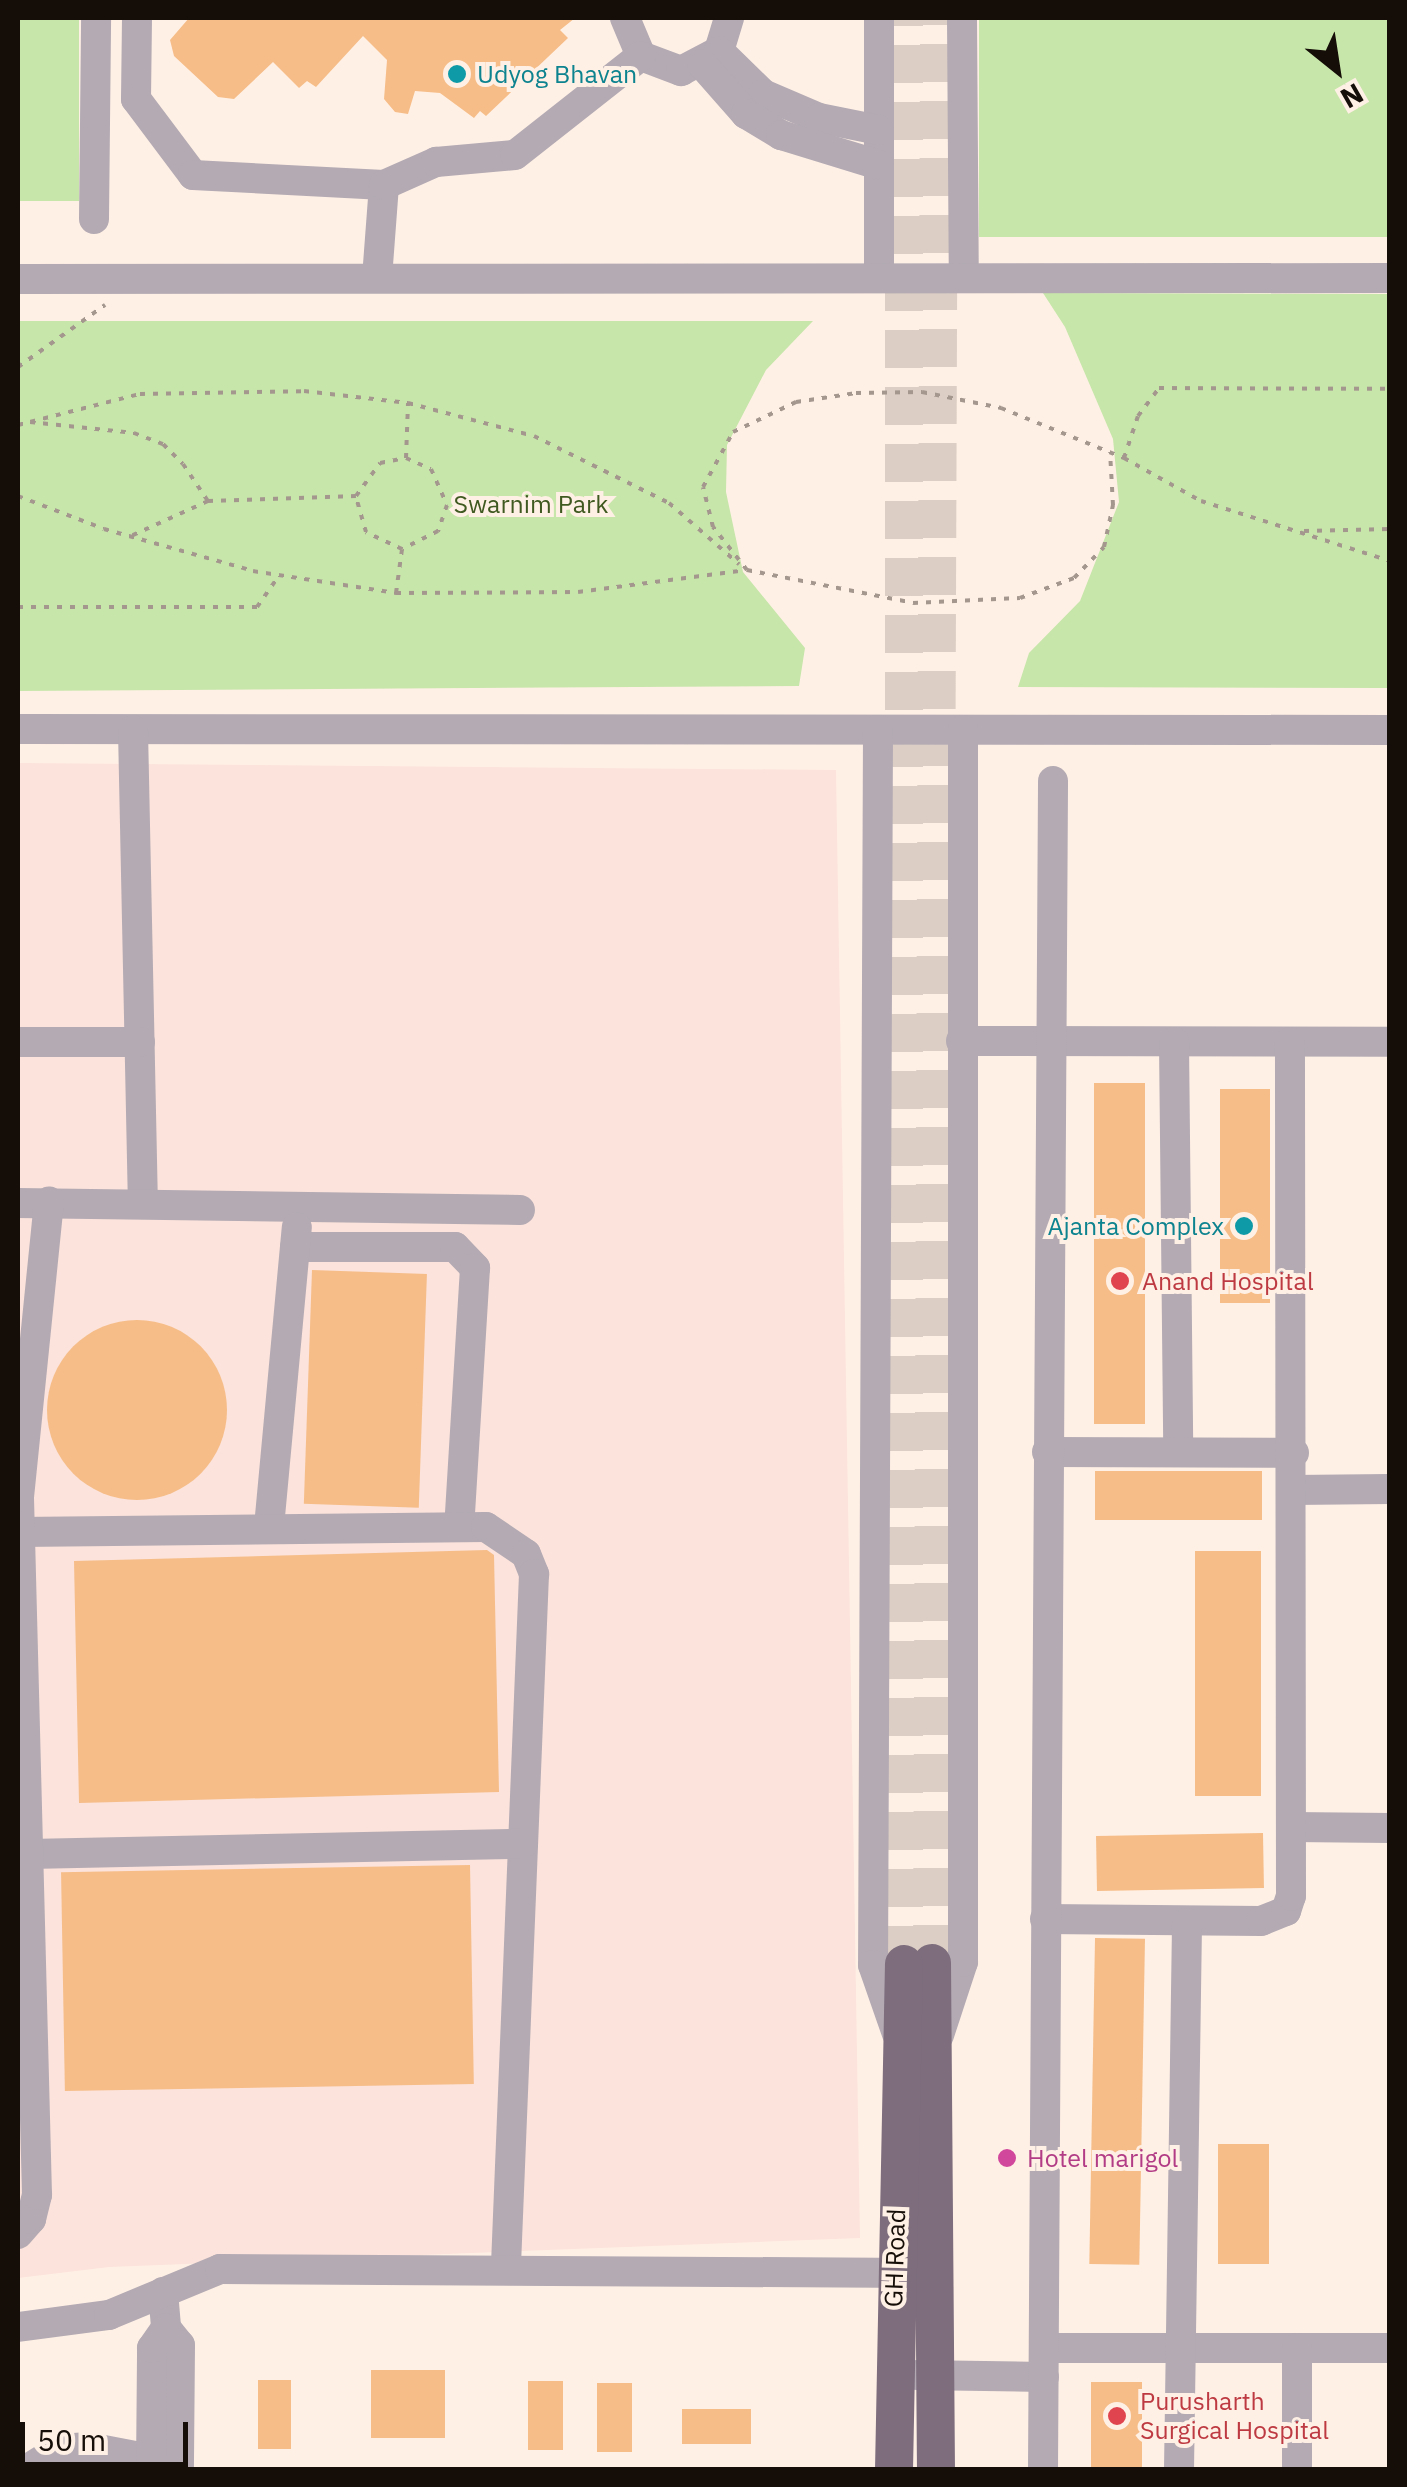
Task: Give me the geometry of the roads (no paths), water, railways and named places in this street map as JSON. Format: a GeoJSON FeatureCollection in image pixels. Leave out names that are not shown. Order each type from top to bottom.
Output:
{"type":"FeatureCollection","features":[{"type":"Feature","properties":{"kind":"main road"},"geometry":{"type":"LineString","coordinates":[[917,2049],[918,1964]]}},
{"type":"Feature","properties":{"kind":"main road","name":"GH Road"},"geometry":{"type":"LineString","coordinates":[[917,2049],[937,2272],[936,2470]]}},
{"type":"Feature","properties":{"kind":"main road","name":"GH Road"},"geometry":{"type":"LineString","coordinates":[[894,2470],[894,2273],[917,2049]]}},
{"type":"Feature","properties":{"kind":"street"},"geometry":{"type":"LineString","coordinates":[[94,219],[96,18]]}},
{"type":"Feature","properties":{"kind":"street"},"geometry":{"type":"LineString","coordinates":[[137,18],[136,99],[192,175],[384,185],[436,162],[516,155],[641,56]]}},
{"type":"Feature","properties":{"kind":"street"},"geometry":{"type":"LineString","coordinates":[[625,18],[641,56],[670,69],[710,58],[729,18]]}},
{"type":"Feature","properties":{"kind":"street"},"geometry":{"type":"LineString","coordinates":[[879,18],[879,277]]}},
{"type":"Feature","properties":{"kind":"street"},"geometry":{"type":"LineString","coordinates":[[962,18],[964,277]]}},
{"type":"Feature","properties":{"kind":"street"},"geometry":{"type":"LineString","coordinates":[[710,58],[763,94],[819,118],[879,130]]}},
{"type":"Feature","properties":{"kind":"street"},"geometry":{"type":"LineString","coordinates":[[710,58],[746,114],[782,136],[879,165]]}},
{"type":"Feature","properties":{"kind":"street"},"geometry":{"type":"LineString","coordinates":[[376,278],[384,185]]}},
{"type":"Feature","properties":{"kind":"street"},"geometry":{"type":"LineString","coordinates":[[18,278],[1390,278]]}},
{"type":"Feature","properties":{"kind":"street"},"geometry":{"type":"LineString","coordinates":[[18,729],[1390,730]]}},
{"type":"Feature","properties":{"kind":"street"},"geometry":{"type":"LineString","coordinates":[[133,730],[143,1204]]}},
{"type":"Feature","properties":{"kind":"street"},"geometry":{"type":"LineString","coordinates":[[878,730],[874,1965],[917,2049]]}},
{"type":"Feature","properties":{"kind":"street"},"geometry":{"type":"LineString","coordinates":[[917,2049],[962,1962],[963,730]]}},
{"type":"Feature","properties":{"kind":"street"},"geometry":{"type":"LineString","coordinates":[[1044,2470],[1053,781]]}},
{"type":"Feature","properties":{"kind":"street"},"geometry":{"type":"LineString","coordinates":[[18,1042],[140,1042]]}},
{"type":"Feature","properties":{"kind":"street"},"geometry":{"type":"LineString","coordinates":[[961,1042],[1390,1042]]}},
{"type":"Feature","properties":{"kind":"street"},"geometry":{"type":"LineString","coordinates":[[1174,1042],[1178,1452]]}},
{"type":"Feature","properties":{"kind":"street"},"geometry":{"type":"LineString","coordinates":[[1045,1919],[1261,1921],[1286,1910],[1292,1827],[1294,1490],[1290,1042]]}},
{"type":"Feature","properties":{"kind":"street"},"geometry":{"type":"LineString","coordinates":[[18,1202],[520,1210]]}},
{"type":"Feature","properties":{"kind":"street"},"geometry":{"type":"LineString","coordinates":[[18,2234],[31,2219],[37,2195],[24,1971],[29,1854],[21,1697],[20,1446],[49,1202]]}},
{"type":"Feature","properties":{"kind":"street"},"geometry":{"type":"LineString","coordinates":[[270,1527],[299,1209]]}},
{"type":"Feature","properties":{"kind":"street"},"geometry":{"type":"LineString","coordinates":[[295,1248],[455,1247],[475,1268],[459,1527]]}},
{"type":"Feature","properties":{"kind":"street"},"geometry":{"type":"LineString","coordinates":[[1047,1452],[1294,1453]]}},
{"type":"Feature","properties":{"kind":"street"},"geometry":{"type":"LineString","coordinates":[[1294,1490],[1390,1490]]}},
{"type":"Feature","properties":{"kind":"street"},"geometry":{"type":"LineString","coordinates":[[19,1532],[486,1527],[511,1538],[534,1574],[506,2266]]}},
{"type":"Feature","properties":{"kind":"street"},"geometry":{"type":"LineString","coordinates":[[1292,1827],[1390,1828]]}},
{"type":"Feature","properties":{"kind":"street"},"geometry":{"type":"LineString","coordinates":[[29,1854],[523,1844]]}},
{"type":"Feature","properties":{"kind":"street"},"geometry":{"type":"LineString","coordinates":[[1180,2470],[1187,1923]]}},
{"type":"Feature","properties":{"kind":"street"},"geometry":{"type":"LineString","coordinates":[[18,2327],[75,2324],[220,2269],[506,2266],[937,2272]]}},
{"type":"Feature","properties":{"kind":"street"},"geometry":{"type":"LineString","coordinates":[[26,2470],[60,2449],[88,2447],[160,2466],[180,2344],[166,2328],[163,2292]]}},
{"type":"Feature","properties":{"kind":"street"},"geometry":{"type":"LineString","coordinates":[[892,2375],[934,2376],[1179,2348],[1390,2348]]}},
{"type":"Feature","properties":{"kind":"street"},"geometry":{"type":"LineString","coordinates":[[1297,2348],[1297,2470]]}},
{"type":"Feature","properties":{"kind":"tunnel"},"geometry":{"type":"LineString","coordinates":[[904,18],[904,1964]]}},
{"type":"Feature","properties":{"kind":"tunnel"},"geometry":{"type":"LineString","coordinates":[[932,1963],[939,18]]}},
{"type":"Feature","properties":{"kind":"place","name":"Udyog Bhavan"},"geometry":{"type":"Point","coordinates":[457,74]}},
{"type":"Feature","properties":{"kind":"place","name":"Ajanta Complex"},"geometry":{"type":"Point","coordinates":[1244,1226]}},
{"type":"Feature","properties":{"kind":"place","name":"Anand Hospital"},"geometry":{"type":"Point","coordinates":[1120,1281]}},
{"type":"Feature","properties":{"kind":"place","name":"Hotel marigol"},"geometry":{"type":"Point","coordinates":[1007,2158]}},
{"type":"Feature","properties":{"kind":"place","name":"Purusharth Surgical Hospital"},"geometry":{"type":"Point","coordinates":[1117,2416]}},
{"type":"Feature","properties":{"kind":"park label","name":"Swarnim Park"},"geometry":{"type":"Point","coordinates":[531,504]}}]}
